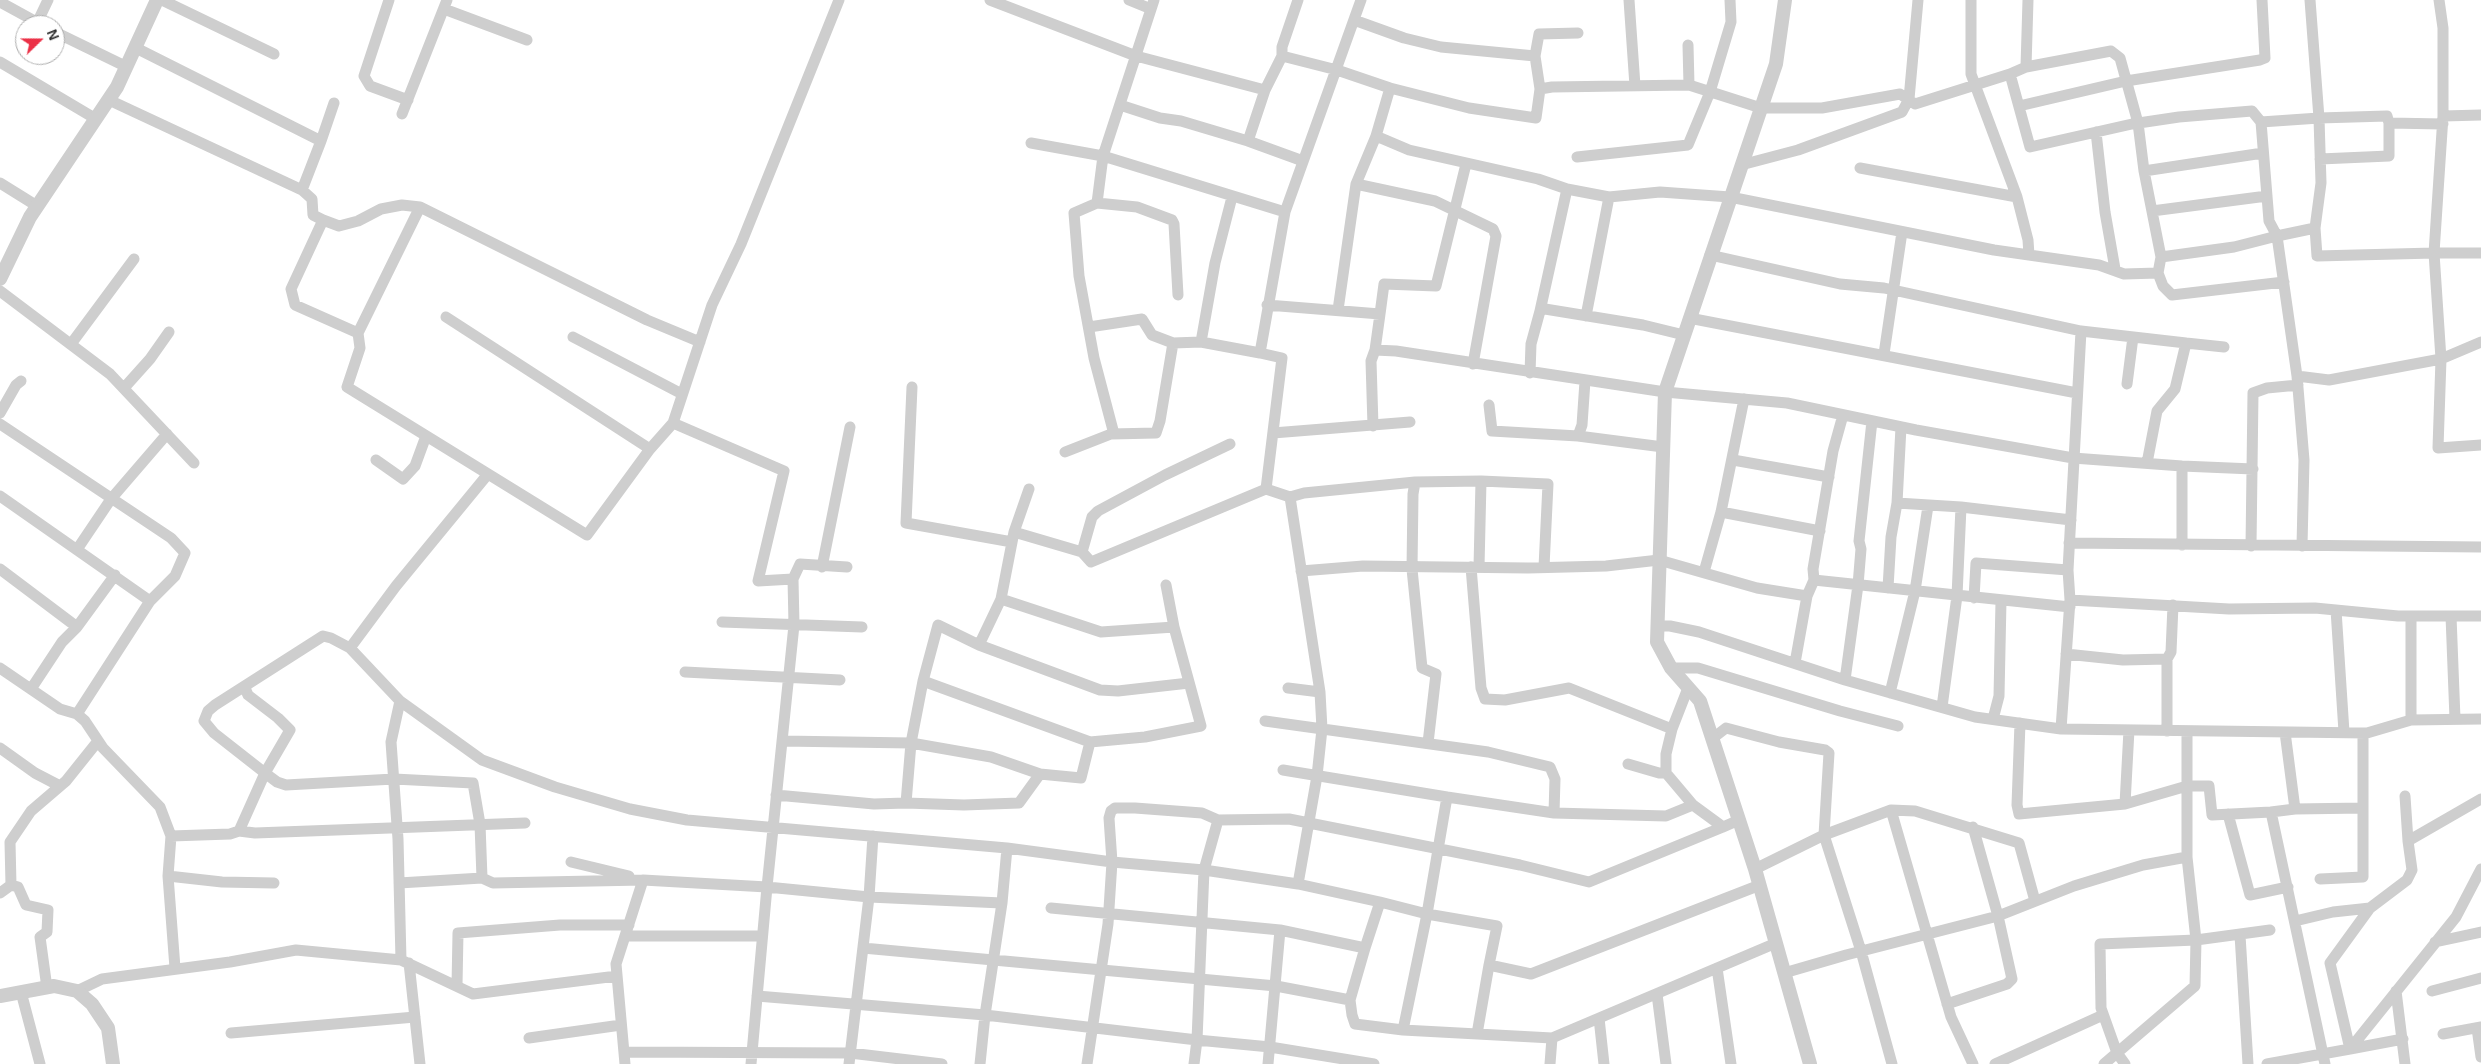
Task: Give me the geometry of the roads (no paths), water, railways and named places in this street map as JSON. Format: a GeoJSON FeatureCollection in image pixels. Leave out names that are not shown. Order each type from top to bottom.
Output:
{"type":"FeatureCollection","features":[{"type":"Feature","properties":{"kind":"street"},"geometry":{"type":"LineString","coordinates":[[42,15],[48,0]]}},
{"type":"Feature","properties":{"kind":"street"},"geometry":{"type":"LineString","coordinates":[[0,279],[37,206],[109,100],[127,67],[157,0]]}},
{"type":"Feature","properties":{"kind":"street"},"geometry":{"type":"LineString","coordinates":[[162,0],[274,54]]}},
{"type":"Feature","properties":{"kind":"street"},"geometry":{"type":"LineString","coordinates":[[389,0],[364,76],[370,86],[408,100]]}},
{"type":"Feature","properties":{"kind":"street"},"geometry":{"type":"LineString","coordinates":[[420,207],[358,333],[360,348],[347,387],[587,535],[650,449],[673,423],[712,305],[741,244],[839,0]]}},
{"type":"Feature","properties":{"kind":"street"},"geometry":{"type":"LineString","coordinates":[[990,0],[1136,56],[1265,90]]}},
{"type":"Feature","properties":{"kind":"street"},"geometry":{"type":"LineString","coordinates":[[1097,203],[1103,156],[1153,4],[1129,0]]}},
{"type":"Feature","properties":{"kind":"street"},"geometry":{"type":"LineString","coordinates":[[1248,141],[1265,90],[1282,56],[1282,47],[1298,0]]}},
{"type":"Feature","properties":{"kind":"street"},"geometry":{"type":"LineString","coordinates":[[1260,353],[1285,212],[1361,0]]}},
{"type":"Feature","properties":{"kind":"street"},"geometry":{"type":"LineString","coordinates":[[1629,0],[1635,86]]}},
{"type":"Feature","properties":{"kind":"street"},"geometry":{"type":"LineString","coordinates":[[1576,157],[1688,145],[1710,92],[1731,22],[1730,0]]}},
{"type":"Feature","properties":{"kind":"street"},"geometry":{"type":"LineString","coordinates":[[1785,0],[1776,64],[1665,392],[1657,642],[1671,668],[1700,701],[1760,885],[1810,1064]]}},
{"type":"Feature","properties":{"kind":"street"},"geometry":{"type":"LineString","coordinates":[[1741,165],[1798,150],[1902,112],[1910,99],[1918,0]]}},
{"type":"Feature","properties":{"kind":"street"},"geometry":{"type":"LineString","coordinates":[[1972,0],[1971,74],[2016,197],[2028,240],[2029,255]]}},
{"type":"Feature","properties":{"kind":"street"},"geometry":{"type":"LineString","coordinates":[[2026,67],[2028,0]]}},
{"type":"Feature","properties":{"kind":"street"},"geometry":{"type":"LineString","coordinates":[[2019,106],[2126,81],[2265,58],[2262,0]]}},
{"type":"Feature","properties":{"kind":"street"},"geometry":{"type":"LineString","coordinates":[[2310,0],[2319,118],[2321,183],[2315,228],[2317,256],[2481,253]]}},
{"type":"Feature","properties":{"kind":"street"},"geometry":{"type":"LineString","coordinates":[[2438,0],[2443,28],[2443,120],[2434,253],[2441,359],[2438,448],[2481,445]]}},
{"type":"Feature","properties":{"kind":"street"},"geometry":{"type":"LineString","coordinates":[[0,2],[23,15]]}},
{"type":"Feature","properties":{"kind":"street"},"geometry":{"type":"LineString","coordinates":[[402,114],[446,5],[527,40]]}},
{"type":"Feature","properties":{"kind":"street"},"geometry":{"type":"LineString","coordinates":[[1354,20],[1404,38],[1441,47],[1535,56]]}},
{"type":"Feature","properties":{"kind":"street"},"geometry":{"type":"LineString","coordinates":[[1282,56],[1336,70],[1390,88],[1469,108],[1536,118],[1540,89],[1535,56],[1539,34],[1578,33]]}},
{"type":"Feature","properties":{"kind":"street"},"geometry":{"type":"LineString","coordinates":[[65,37],[127,67]]}},
{"type":"Feature","properties":{"kind":"street"},"geometry":{"type":"LineString","coordinates":[[1688,45],[1689,85]]}},
{"type":"Feature","properties":{"kind":"street"},"geometry":{"type":"LineString","coordinates":[[136,48],[321,141]]}},
{"type":"Feature","properties":{"kind":"street"},"geometry":{"type":"LineString","coordinates":[[1540,89],[1552,87],[1689,85],[1761,108],[1822,108],[1900,94],[1915,104],[2010,74],[2026,67],[2111,51],[2120,58],[2138,123],[2144,172],[2160,257],[2158,273],[2163,286],[2172,295],[2284,282]]}},
{"type":"Feature","properties":{"kind":"street"},"geometry":{"type":"LineString","coordinates":[[0,62],[96,119]]}},
{"type":"Feature","properties":{"kind":"street"},"geometry":{"type":"LineString","coordinates":[[2010,74],[2030,147],[2138,123],[2252,111],[2260,122],[2269,221],[2277,236],[2297,381],[2304,460],[2302,546]]}},
{"type":"Feature","properties":{"kind":"street"},"geometry":{"type":"LineString","coordinates":[[1338,310],[1356,184],[1376,136],[1390,88]]}},
{"type":"Feature","properties":{"kind":"street"},"geometry":{"type":"LineString","coordinates":[[109,100],[302,190],[312,199],[313,215],[323,220],[339,226],[358,221],[381,209],[402,205],[420,207],[647,320],[700,342]]}},
{"type":"Feature","properties":{"kind":"street"},"geometry":{"type":"LineString","coordinates":[[302,190],[334,103]]}},
{"type":"Feature","properties":{"kind":"street"},"geometry":{"type":"LineString","coordinates":[[1120,105],[1160,118],[1181,121],[1248,141],[1304,161]]}},
{"type":"Feature","properties":{"kind":"street"},"geometry":{"type":"LineString","coordinates":[[2389,123],[2443,120],[2481,115]]}},
{"type":"Feature","properties":{"kind":"street"},"geometry":{"type":"LineString","coordinates":[[2260,122],[2387,116],[2389,123],[2388,156],[2320,159]]}},
{"type":"Feature","properties":{"kind":"street"},"geometry":{"type":"LineString","coordinates":[[2096,132],[2105,212],[2115,269]]}},
{"type":"Feature","properties":{"kind":"street"},"geometry":{"type":"LineString","coordinates":[[1376,136],[1409,150],[1538,179],[1568,189],[1609,197],[1660,192],[1730,197],[1902,232],[2115,269],[2124,274],[2158,273]]}},
{"type":"Feature","properties":{"kind":"street"},"geometry":{"type":"LineString","coordinates":[[1031,143],[1103,156],[1190,181],[1232,197],[1285,212]]}},
{"type":"Feature","properties":{"kind":"street"},"geometry":{"type":"LineString","coordinates":[[2144,172],[2263,153]]}},
{"type":"Feature","properties":{"kind":"street"},"geometry":{"type":"LineString","coordinates":[[1373,426],[1371,361],[1375,350],[1384,284],[1436,286],[1466,164]]}},
{"type":"Feature","properties":{"kind":"street"},"geometry":{"type":"LineString","coordinates":[[1860,168],[1929,180],[1945,186],[2016,197]]}},
{"type":"Feature","properties":{"kind":"street"},"geometry":{"type":"LineString","coordinates":[[0,183],[37,206]]}},
{"type":"Feature","properties":{"kind":"street"},"geometry":{"type":"LineString","coordinates":[[1356,184],[1435,201],[1493,229],[1496,236],[1473,364]]}},
{"type":"Feature","properties":{"kind":"street"},"geometry":{"type":"LineString","coordinates":[[1530,373],[1531,344],[1568,189]]}},
{"type":"Feature","properties":{"kind":"street"},"geometry":{"type":"LineString","coordinates":[[2152,211],[2267,196]]}},
{"type":"Feature","properties":{"kind":"street"},"geometry":{"type":"LineString","coordinates":[[1201,342],[1215,263],[1232,197]]}},
{"type":"Feature","properties":{"kind":"street"},"geometry":{"type":"LineString","coordinates":[[1586,316],[1609,197]]}},
{"type":"Feature","properties":{"kind":"street"},"geometry":{"type":"LineString","coordinates":[[1114,434],[1088,327],[1079,276],[1074,213],[1097,203],[1137,207],[1172,220],[1174,224],[1178,295]]}},
{"type":"Feature","properties":{"kind":"street"},"geometry":{"type":"LineString","coordinates":[[323,220],[291,289],[295,305],[358,333]]}},
{"type":"Feature","properties":{"kind":"street"},"geometry":{"type":"LineString","coordinates":[[2160,257],[2234,247],[2315,228]]}},
{"type":"Feature","properties":{"kind":"street"},"geometry":{"type":"LineString","coordinates":[[1884,354],[1902,232]]}},
{"type":"Feature","properties":{"kind":"street"},"geometry":{"type":"LineString","coordinates":[[1710,255],[1840,284],[1892,290],[2081,331],[2224,347]]}},
{"type":"Feature","properties":{"kind":"street"},"geometry":{"type":"LineString","coordinates":[[71,344],[134,259]]}},
{"type":"Feature","properties":{"kind":"street"},"geometry":{"type":"LineString","coordinates":[[0,291],[110,374],[194,463]]}},
{"type":"Feature","properties":{"kind":"street"},"geometry":{"type":"LineString","coordinates":[[1267,305],[1380,314]]}},
{"type":"Feature","properties":{"kind":"street"},"geometry":{"type":"LineString","coordinates":[[1540,311],[1545,309],[1684,335]]}},
{"type":"Feature","properties":{"kind":"street"},"geometry":{"type":"LineString","coordinates":[[446,317],[650,449]]}},
{"type":"Feature","properties":{"kind":"street"},"geometry":{"type":"LineString","coordinates":[[1689,318],[1884,354],[2014,382],[2077,393]]}},
{"type":"Feature","properties":{"kind":"street"},"geometry":{"type":"LineString","coordinates":[[1088,327],[1142,320],[1152,335],[1173,343],[1201,342],[1282,358],[1266,489]]}},
{"type":"Feature","properties":{"kind":"street"},"geometry":{"type":"LineString","coordinates":[[2061,729],[2070,604],[2068,570],[2070,520],[2081,331]]}},
{"type":"Feature","properties":{"kind":"street"},"geometry":{"type":"LineString","coordinates":[[124,388],[150,359],[169,332]]}},
{"type":"Feature","properties":{"kind":"street"},"geometry":{"type":"LineString","coordinates":[[573,337],[682,394]]}},
{"type":"Feature","properties":{"kind":"street"},"geometry":{"type":"LineString","coordinates":[[2127,384],[2133,337]]}},
{"type":"Feature","properties":{"kind":"street"},"geometry":{"type":"LineString","coordinates":[[2251,546],[2253,393],[2297,381],[2329,380],[2441,359],[2481,342]]}},
{"type":"Feature","properties":{"kind":"street"},"geometry":{"type":"LineString","coordinates":[[1065,452],[1114,434],[1156,433],[1173,343]]}},
{"type":"Feature","properties":{"kind":"street"},"geometry":{"type":"LineString","coordinates":[[2146,463],[2156,411],[2175,388],[2186,343]]}},
{"type":"Feature","properties":{"kind":"street"},"geometry":{"type":"LineString","coordinates":[[1375,350],[1665,392],[1788,404],[1901,427],[2073,458],[2253,469]]}},
{"type":"Feature","properties":{"kind":"street"},"geometry":{"type":"LineString","coordinates":[[1578,436],[1582,425],[1585,381]]}},
{"type":"Feature","properties":{"kind":"street"},"geometry":{"type":"LineString","coordinates":[[0,413],[16,385],[21,382]]}},
{"type":"Feature","properties":{"kind":"street"},"geometry":{"type":"LineString","coordinates":[[912,387],[906,523],[1013,537],[1082,552],[1091,562],[1266,489],[1290,497],[1304,492],[1415,482],[1481,480],[1548,484],[1544,567]]}},
{"type":"Feature","properties":{"kind":"street"},"geometry":{"type":"LineString","coordinates":[[1704,572],[1721,512],[1744,400]]}},
{"type":"Feature","properties":{"kind":"street"},"geometry":{"type":"LineString","coordinates":[[1489,405],[1492,431],[1578,436],[1663,447]]}},
{"type":"Feature","properties":{"kind":"street"},"geometry":{"type":"LineString","coordinates":[[1795,662],[1807,596],[1814,580],[1813,569],[1833,451],[1843,415]]}},
{"type":"Feature","properties":{"kind":"street"},"geometry":{"type":"LineString","coordinates":[[1845,680],[1858,585],[1860,541],[1872,421]]}},
{"type":"Feature","properties":{"kind":"street"},"geometry":{"type":"LineString","coordinates":[[1272,433],[1410,422]]}},
{"type":"Feature","properties":{"kind":"street"},"geometry":{"type":"LineString","coordinates":[[673,423],[784,471],[758,581],[793,579]]}},
{"type":"Feature","properties":{"kind":"street"},"geometry":{"type":"LineString","coordinates":[[0,424],[171,538],[185,553],[175,576],[150,601],[77,714]]}},
{"type":"Feature","properties":{"kind":"street"},"geometry":{"type":"LineString","coordinates":[[822,567],[850,427]]}},
{"type":"Feature","properties":{"kind":"street"},"geometry":{"type":"LineString","coordinates":[[1888,588],[1891,537],[1897,504],[1901,427]]}},
{"type":"Feature","properties":{"kind":"street"},"geometry":{"type":"LineString","coordinates":[[78,548],[111,499],[167,434]]}},
{"type":"Feature","properties":{"kind":"street"},"geometry":{"type":"LineString","coordinates":[[376,460],[403,479],[415,466],[426,436]]}},
{"type":"Feature","properties":{"kind":"street"},"geometry":{"type":"LineString","coordinates":[[1082,552],[1092,517],[1098,511],[1165,475],[1230,444]]}},
{"type":"Feature","properties":{"kind":"street"},"geometry":{"type":"LineString","coordinates":[[1733,460],[1830,477]]}},
{"type":"Feature","properties":{"kind":"street"},"geometry":{"type":"LineString","coordinates":[[2182,466],[2182,545]]}},
{"type":"Feature","properties":{"kind":"street"},"geometry":{"type":"LineString","coordinates":[[350,648],[396,586],[488,474]]}},
{"type":"Feature","properties":{"kind":"street"},"geometry":{"type":"LineString","coordinates":[[1481,480],[1475,567],[1481,688],[1485,699],[1505,700],[1569,688],[1672,729]]}},
{"type":"Feature","properties":{"kind":"street"},"geometry":{"type":"LineString","coordinates":[[1415,482],[1413,494],[1412,566],[1422,668],[1436,674],[1428,743]]}},
{"type":"Feature","properties":{"kind":"street"},"geometry":{"type":"LineString","coordinates":[[979,645],[1000,599],[1013,537],[1029,489]]}},
{"type":"Feature","properties":{"kind":"street"},"geometry":{"type":"LineString","coordinates":[[0,496],[78,548],[150,601]]}},
{"type":"Feature","properties":{"kind":"street"},"geometry":{"type":"LineString","coordinates":[[1290,497],[1320,692],[1322,729],[1317,776],[1298,884]]}},
{"type":"Feature","properties":{"kind":"street"},"geometry":{"type":"LineString","coordinates":[[1897,504],[1961,507],[2070,520]]}},
{"type":"Feature","properties":{"kind":"street"},"geometry":{"type":"LineString","coordinates":[[1890,693],[1915,591],[1928,506]]}},
{"type":"Feature","properties":{"kind":"street"},"geometry":{"type":"LineString","coordinates":[[1942,707],[1957,596],[1961,507]]}},
{"type":"Feature","properties":{"kind":"street"},"geometry":{"type":"LineString","coordinates":[[1721,512],[1820,531]]}},
{"type":"Feature","properties":{"kind":"street"},"geometry":{"type":"LineString","coordinates":[[2070,543],[2481,547]]}},
{"type":"Feature","properties":{"kind":"street"},"geometry":{"type":"LineString","coordinates":[[1301,571],[1363,566],[1606,566],[1659,560],[1757,588],[1807,596]]}},
{"type":"Feature","properties":{"kind":"street"},"geometry":{"type":"LineString","coordinates":[[1974,598],[1976,563],[2068,570]]}},
{"type":"Feature","properties":{"kind":"street"},"geometry":{"type":"LineString","coordinates":[[751,1059],[766,887],[794,625],[793,579],[800,564],[822,567],[847,567]]}},
{"type":"Feature","properties":{"kind":"street"},"geometry":{"type":"LineString","coordinates":[[0,569],[77,626]]}},
{"type":"Feature","properties":{"kind":"street"},"geometry":{"type":"LineString","coordinates":[[31,689],[62,642],[77,626],[115,575]]}},
{"type":"Feature","properties":{"kind":"street"},"geometry":{"type":"LineString","coordinates":[[1814,580],[2001,601],[2173,605],[2229,609],[2315,608],[2411,616],[2481,616]]}},
{"type":"Feature","properties":{"kind":"street"},"geometry":{"type":"LineString","coordinates":[[923,681],[1090,742],[1145,737],[1201,726],[1174,627],[1166,584]]}},
{"type":"Feature","properties":{"kind":"street"},"geometry":{"type":"LineString","coordinates":[[1000,599],[1101,632],[1174,627]]}},
{"type":"Feature","properties":{"kind":"street"},"geometry":{"type":"LineString","coordinates":[[1993,719],[1998,696],[2001,601]]}},
{"type":"Feature","properties":{"kind":"street"},"geometry":{"type":"LineString","coordinates":[[2167,731],[2168,659],[2171,652],[2173,605]]}},
{"type":"Feature","properties":{"kind":"street"},"geometry":{"type":"LineString","coordinates":[[2336,610],[2344,732]]}},
{"type":"Feature","properties":{"kind":"street"},"geometry":{"type":"LineString","coordinates":[[2411,616],[2411,720]]}},
{"type":"Feature","properties":{"kind":"street"},"geometry":{"type":"LineString","coordinates":[[2451,616],[2456,719]]}},
{"type":"Feature","properties":{"kind":"street"},"geometry":{"type":"LineString","coordinates":[[722,622],[862,627]]}},
{"type":"Feature","properties":{"kind":"street"},"geometry":{"type":"LineString","coordinates":[[906,803],[911,743],[923,681],[938,624],[979,645],[1100,690],[1118,691],[1189,683]]}},
{"type":"Feature","properties":{"kind":"street"},"geometry":{"type":"LineString","coordinates":[[1657,626],[1670,626],[1699,632],[1845,680],[1975,717],[2061,729],[2363,733],[2411,720],[2481,719]]}},
{"type":"Feature","properties":{"kind":"street"},"geometry":{"type":"LineString","coordinates":[[482,878],[480,824],[473,783],[394,779],[286,785],[277,782],[265,774],[214,733],[204,721],[208,711],[323,636],[350,648],[400,701],[482,760],[630,810],[687,820],[773,826],[1007,848],[1112,862],[1204,870],[1298,884],[1427,914],[1496,926],[1477,1034]]}},
{"type":"Feature","properties":{"kind":"street"},"geometry":{"type":"LineString","coordinates":[[2066,654],[2123,660],[2168,659]]}},
{"type":"Feature","properties":{"kind":"street"},"geometry":{"type":"LineString","coordinates":[[0,668],[60,709],[77,714],[160,808],[171,836],[168,876],[175,968]]}},
{"type":"Feature","properties":{"kind":"street"},"geometry":{"type":"LineString","coordinates":[[1671,668],[1698,668],[1840,711],[1898,726]]}},
{"type":"Feature","properties":{"kind":"street"},"geometry":{"type":"LineString","coordinates":[[685,672],[840,680]]}},
{"type":"Feature","properties":{"kind":"street"},"geometry":{"type":"LineString","coordinates":[[239,831],[265,774],[290,730],[278,718],[248,695],[244,688]]}},
{"type":"Feature","properties":{"kind":"street"},"geometry":{"type":"LineString","coordinates":[[1288,688],[1320,692]]}},
{"type":"Feature","properties":{"kind":"street"},"geometry":{"type":"LineString","coordinates":[[1688,688],[1672,729],[1666,754],[1666,773],[1692,805],[1723,828]]}},
{"type":"Feature","properties":{"kind":"street"},"geometry":{"type":"LineString","coordinates":[[400,701],[391,742],[405,962],[415,1017],[420,1064]]}},
{"type":"Feature","properties":{"kind":"street"},"geometry":{"type":"LineString","coordinates":[[1265,721],[1488,752],[1550,767],[1555,779],[1554,813]]}},
{"type":"Feature","properties":{"kind":"street"},"geometry":{"type":"LineString","coordinates":[[2020,723],[2017,805],[2019,814],[2125,804],[2187,786],[2209,786],[2212,815],[2296,809],[2363,808]]}},
{"type":"Feature","properties":{"kind":"street"},"geometry":{"type":"LineString","coordinates":[[1713,738],[1726,728],[1779,742],[1825,750],[1829,753],[1824,835],[1861,951],[1892,1064]]}},
{"type":"Feature","properties":{"kind":"street"},"geometry":{"type":"LineString","coordinates":[[2125,804],[2129,730]]}},
{"type":"Feature","properties":{"kind":"street"},"geometry":{"type":"LineString","coordinates":[[2104,1064],[2196,986],[2196,940],[2187,857],[2187,732]]}},
{"type":"Feature","properties":{"kind":"street"},"geometry":{"type":"LineString","coordinates":[[2285,732],[2296,809]]}},
{"type":"Feature","properties":{"kind":"street"},"geometry":{"type":"LineString","coordinates":[[2320,879],[2363,877],[2363,733]]}},
{"type":"Feature","properties":{"kind":"street"},"geometry":{"type":"LineString","coordinates":[[11,885],[10,842],[30,811],[60,786],[98,740]]}},
{"type":"Feature","properties":{"kind":"street"},"geometry":{"type":"LineString","coordinates":[[782,741],[911,743],[990,757],[1040,774],[1081,778],[1090,742]]}},
{"type":"Feature","properties":{"kind":"street"},"geometry":{"type":"LineString","coordinates":[[0,748],[35,773],[60,786]]}},
{"type":"Feature","properties":{"kind":"street"},"geometry":{"type":"LineString","coordinates":[[1628,764],[1659,773],[1666,773]]}},
{"type":"Feature","properties":{"kind":"street"},"geometry":{"type":"LineString","coordinates":[[1283,770],[1554,813],[1666,816],[1692,805]]}},
{"type":"Feature","properties":{"kind":"street"},"geometry":{"type":"LineString","coordinates":[[776,795],[874,804],[964,805],[1019,803],[1040,774]]}},
{"type":"Feature","properties":{"kind":"street"},"geometry":{"type":"LineString","coordinates":[[2350,1049],[2330,963],[2370,908],[2407,880],[2412,870],[2405,796]]}},
{"type":"Feature","properties":{"kind":"street"},"geometry":{"type":"LineString","coordinates":[[1403,1030],[1427,914],[1447,797]]}},
{"type":"Feature","properties":{"kind":"street"},"geometry":{"type":"LineString","coordinates":[[2408,841],[2481,799]]}},
{"type":"Feature","properties":{"kind":"street"},"geometry":{"type":"LineString","coordinates":[[1087,1064],[1109,913],[1112,862],[1108,818],[1115,808],[1202,812],[1218,820],[1289,819],[1520,865],[1589,882],[1739,820]]}},
{"type":"Feature","properties":{"kind":"street"},"geometry":{"type":"LineString","coordinates":[[1755,869],[1824,835],[1891,810],[1915,811],[1973,827],[2019,843],[2035,901]]}},
{"type":"Feature","properties":{"kind":"street"},"geometry":{"type":"LineString","coordinates":[[1891,810],[1929,935],[1951,1018],[1973,1064]]}},
{"type":"Feature","properties":{"kind":"street"},"geometry":{"type":"LineString","coordinates":[[2271,812],[2324,1059]]}},
{"type":"Feature","properties":{"kind":"street"},"geometry":{"type":"LineString","coordinates":[[2228,814],[2250,895],[2288,887]]}},
{"type":"Feature","properties":{"kind":"street"},"geometry":{"type":"LineString","coordinates":[[1194,1064],[1204,922],[1204,870],[1218,820]]}},
{"type":"Feature","properties":{"kind":"street"},"geometry":{"type":"LineString","coordinates":[[171,836],[230,834],[239,831],[255,833],[397,826],[525,823]]}},
{"type":"Feature","properties":{"kind":"street"},"geometry":{"type":"LineString","coordinates":[[1947,1004],[2007,984],[2012,979],[1998,916],[1973,827]]}},
{"type":"Feature","properties":{"kind":"street"},"geometry":{"type":"LineString","coordinates":[[850,1059],[869,897],[873,836]]}},
{"type":"Feature","properties":{"kind":"street"},"geometry":{"type":"LineString","coordinates":[[980,1064],[985,1015],[1002,903],[1007,848]]}},
{"type":"Feature","properties":{"kind":"street"},"geometry":{"type":"LineString","coordinates":[[1784,973],[1998,916],[2074,886],[2143,865],[2187,857]]}},
{"type":"Feature","properties":{"kind":"street"},"geometry":{"type":"LineString","coordinates":[[572,862],[643,880]]}},
{"type":"Feature","properties":{"kind":"street"},"geometry":{"type":"LineString","coordinates":[[2350,1049],[2456,917],[2481,868]]}},
{"type":"Feature","properties":{"kind":"street"},"geometry":{"type":"LineString","coordinates":[[168,876],[222,882],[274,883]]}},
{"type":"Feature","properties":{"kind":"street"},"geometry":{"type":"LineString","coordinates":[[399,882],[482,878],[493,883],[643,880],[766,887],[869,897],[1002,903]]}},
{"type":"Feature","properties":{"kind":"street"},"geometry":{"type":"LineString","coordinates":[[625,1064],[616,964],[643,880]]}},
{"type":"Feature","properties":{"kind":"street"},"geometry":{"type":"LineString","coordinates":[[0,893],[11,885]]}},
{"type":"Feature","properties":{"kind":"street"},"geometry":{"type":"LineString","coordinates":[[11,885],[18,887],[26,906],[48,910],[47,932],[40,937],[47,988]]}},
{"type":"Feature","properties":{"kind":"street"},"geometry":{"type":"LineString","coordinates":[[1489,964],[1531,974],[1760,885]]}},
{"type":"Feature","properties":{"kind":"street"},"geometry":{"type":"LineString","coordinates":[[1380,902],[1350,1000],[1352,1015],[1355,1024],[1403,1030],[1552,1038],[1776,943]]}},
{"type":"Feature","properties":{"kind":"street"},"geometry":{"type":"LineString","coordinates":[[1051,908],[1280,930],[1365,948]]}},
{"type":"Feature","properties":{"kind":"street"},"geometry":{"type":"LineString","coordinates":[[2295,921],[2333,912],[2370,908]]}},
{"type":"Feature","properties":{"kind":"street"},"geometry":{"type":"LineString","coordinates":[[457,986],[458,933],[560,925],[762,936]]}},
{"type":"Feature","properties":{"kind":"street"},"geometry":{"type":"LineString","coordinates":[[1268,1064],[1280,930]]}},
{"type":"Feature","properties":{"kind":"street"},"geometry":{"type":"LineString","coordinates":[[2125,1064],[2117,1053],[2101,1008],[2100,944],[2196,940],[2270,930]]}},
{"type":"Feature","properties":{"kind":"street"},"geometry":{"type":"LineString","coordinates":[[2435,942],[2481,932]]}},
{"type":"Feature","properties":{"kind":"street"},"geometry":{"type":"LineString","coordinates":[[2240,935],[2248,1064]]}},
{"type":"Feature","properties":{"kind":"street"},"geometry":{"type":"LineString","coordinates":[[863,948],[1276,986],[1350,1000]]}},
{"type":"Feature","properties":{"kind":"street"},"geometry":{"type":"LineString","coordinates":[[77,991],[102,979],[230,962],[296,950],[405,962],[473,994],[617,976]]}},
{"type":"Feature","properties":{"kind":"street"},"geometry":{"type":"LineString","coordinates":[[1717,968],[1731,1064]]}},
{"type":"Feature","properties":{"kind":"street"},"geometry":{"type":"LineString","coordinates":[[2432,991],[2481,978]]}},
{"type":"Feature","properties":{"kind":"street"},"geometry":{"type":"LineString","coordinates":[[0,996],[54,986],[77,991],[92,1004],[108,1028],[113,1064]]}},
{"type":"Feature","properties":{"kind":"street"},"geometry":{"type":"LineString","coordinates":[[2396,991],[2405,1064]]}},
{"type":"Feature","properties":{"kind":"street"},"geometry":{"type":"LineString","coordinates":[[20,992],[40,1064]]}},
{"type":"Feature","properties":{"kind":"street"},"geometry":{"type":"LineString","coordinates":[[1657,994],[1666,1064]]}},
{"type":"Feature","properties":{"kind":"street"},"geometry":{"type":"LineString","coordinates":[[757,996],[985,1015],[1270,1047],[1374,1064]]}},
{"type":"Feature","properties":{"kind":"street"},"geometry":{"type":"LineString","coordinates":[[1995,1064],[2103,1015]]}},
{"type":"Feature","properties":{"kind":"street"},"geometry":{"type":"LineString","coordinates":[[231,1033],[415,1017]]}},
{"type":"Feature","properties":{"kind":"street"},"geometry":{"type":"LineString","coordinates":[[1599,1018],[1604,1064]]}},
{"type":"Feature","properties":{"kind":"street"},"geometry":{"type":"LineString","coordinates":[[529,1038],[621,1025]]}},
{"type":"Feature","properties":{"kind":"street"},"geometry":{"type":"LineString","coordinates":[[2442,1034],[2479,1028],[2481,1057]]}},
{"type":"Feature","properties":{"kind":"street"},"geometry":{"type":"LineString","coordinates":[[1550,1064],[1552,1038]]}},
{"type":"Feature","properties":{"kind":"street"},"geometry":{"type":"LineString","coordinates":[[2267,1064],[2324,1059],[2350,1049],[2403,1040]]}},
{"type":"Feature","properties":{"kind":"street"},"geometry":{"type":"LineString","coordinates":[[624,1052],[751,1059],[850,1059],[942,1064]]}}]}
